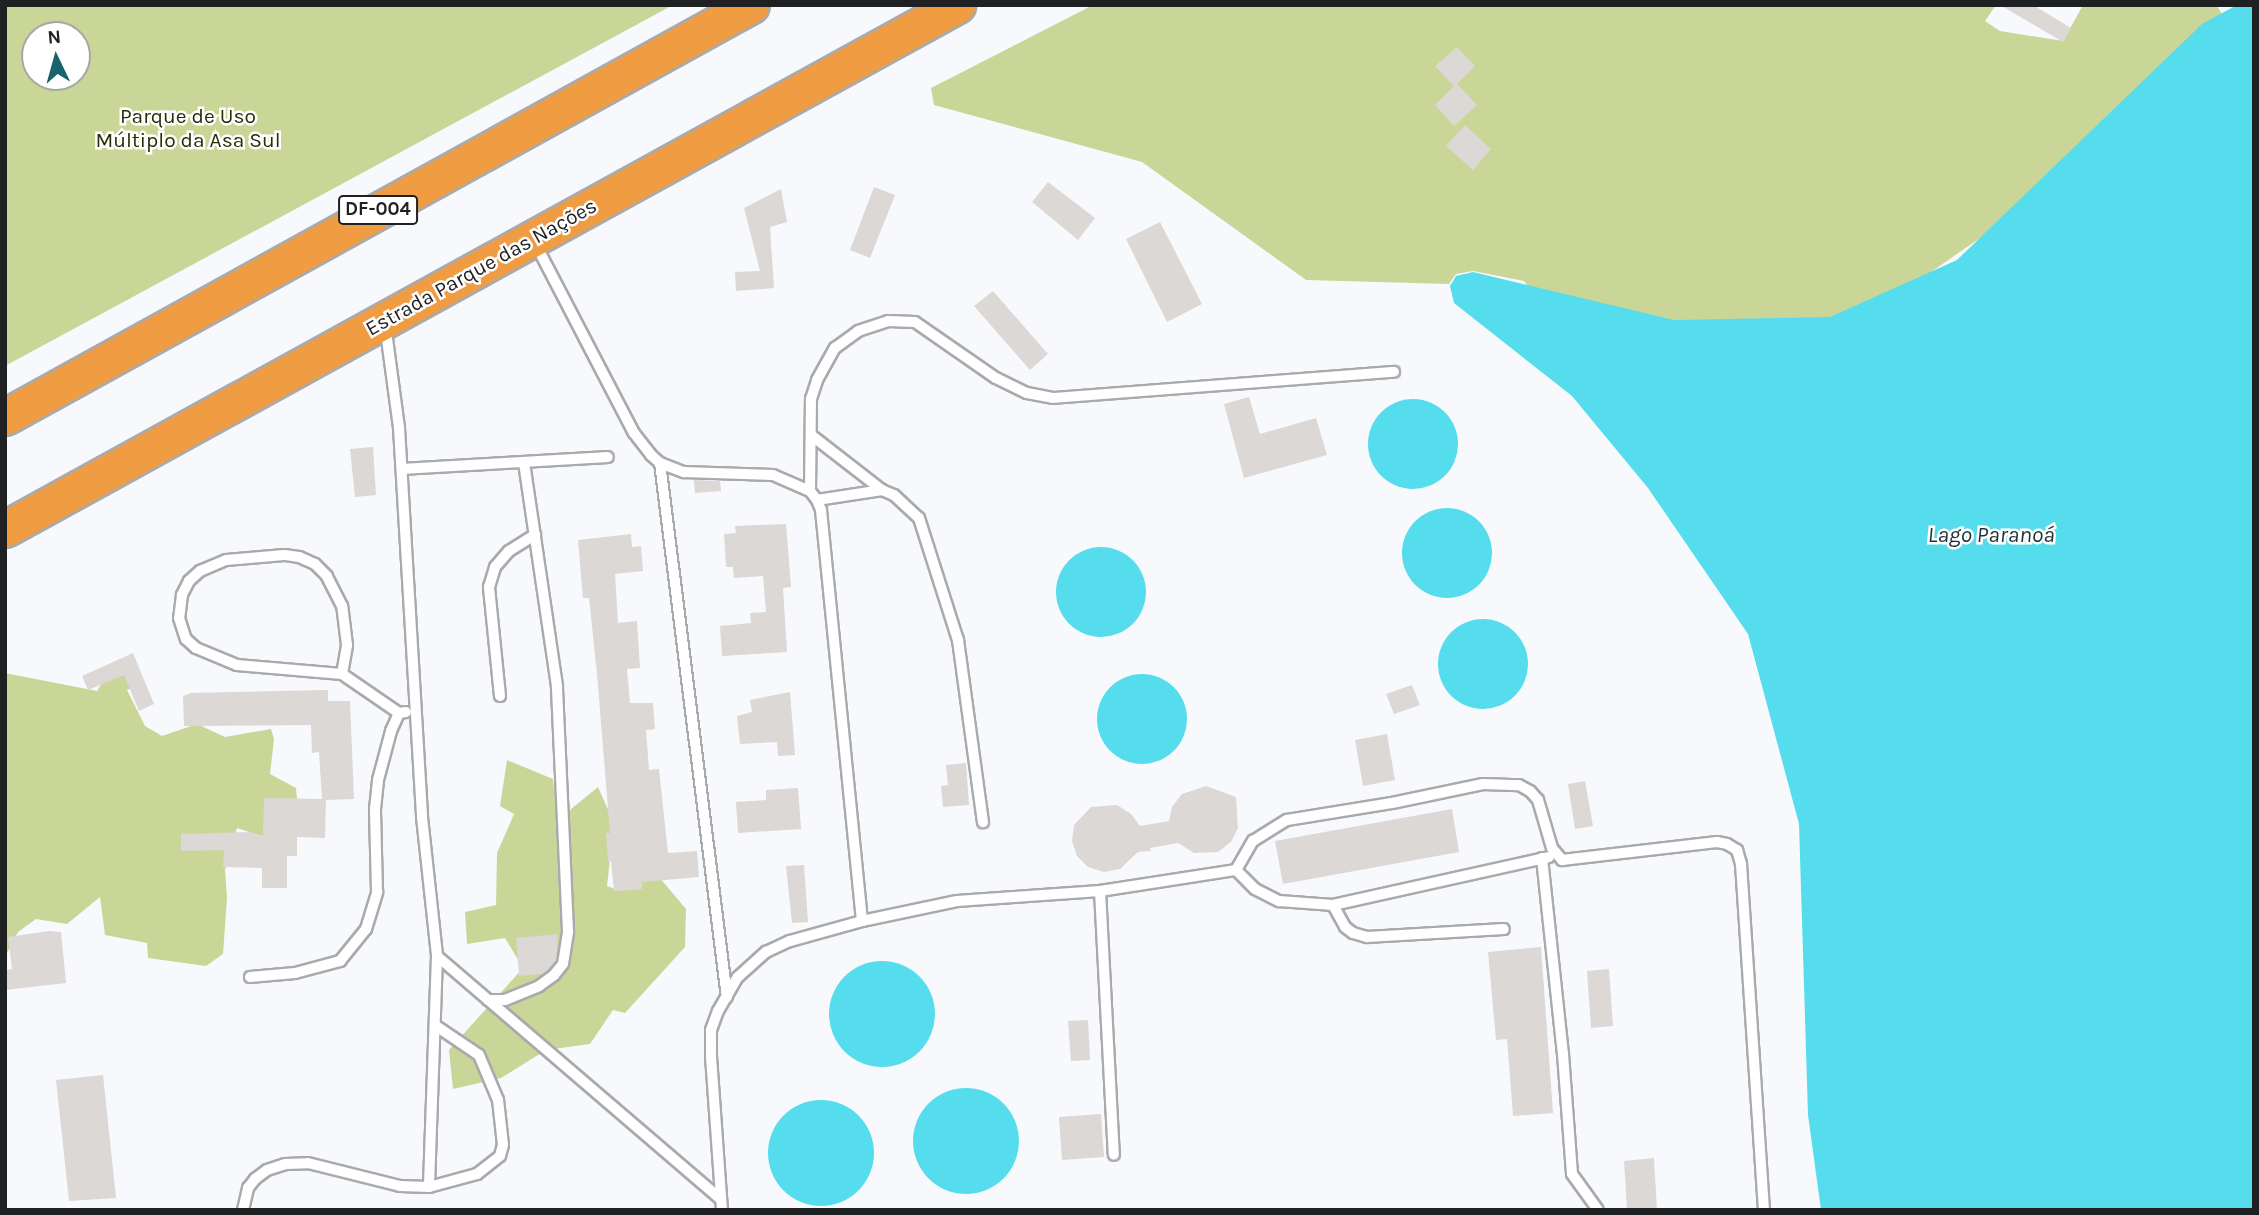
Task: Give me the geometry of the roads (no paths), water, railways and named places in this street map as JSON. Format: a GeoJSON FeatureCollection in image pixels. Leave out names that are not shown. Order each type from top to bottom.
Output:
{"type":"FeatureCollection","features":[{"type":"Feature","properties":{"kind":"highway","name":"DF-004"},"geometry":{"type":"LineString","coordinates":[[5,417],[751,5]]}},
{"type":"Feature","properties":{"kind":"highway","name":"Estrada Parque das Nações"},"geometry":{"type":"LineString","coordinates":[[5,529],[384,322],[915,16],[957,5]]}},
{"type":"Feature","properties":{"kind":"lane"},"geometry":{"type":"LineString","coordinates":[[532,237],[634,433],[660,463],[684,472],[773,475],[813,496],[882,490]]}},
{"type":"Feature","properties":{"kind":"lane"},"geometry":{"type":"LineString","coordinates":[[862,920],[821,510],[813,496],[811,399],[828,357],[858,331],[888,321],[915,322],[996,378],[1027,393],[1053,398],[1394,372]]}},
{"type":"Feature","properties":{"kind":"lane"},"geometry":{"type":"LineString","coordinates":[[384,322],[402,469],[422,817],[437,956],[429,1187]]}},
{"type":"Feature","properties":{"kind":"lane"},"geometry":{"type":"LineString","coordinates":[[811,435],[882,490],[894,495],[919,518],[942,583],[958,640],[983,822]]}},
{"type":"Feature","properties":{"kind":"lane"},"geometry":{"type":"LineString","coordinates":[[402,469],[608,457]]}},
{"type":"Feature","properties":{"kind":"lane"},"geometry":{"type":"LineString","coordinates":[[488,1000],[505,1000],[539,986],[554,975],[563,964],[567,939],[567,854],[557,687],[524,463]]}},
{"type":"Feature","properties":{"kind":"lane"},"geometry":{"type":"LineString","coordinates":[[660,463],[727,997]]}},
{"type":"Feature","properties":{"kind":"lane"},"geometry":{"type":"LineString","coordinates":[[500,696],[489,587],[495,567],[509,551],[535,535]]}},
{"type":"Feature","properties":{"kind":"lane"},"geometry":{"type":"LineString","coordinates":[[342,674],[347,645],[342,606],[327,576],[315,564],[299,556],[284,555],[226,560],[200,571],[189,581],[182,595],[179,618],[186,639],[196,648],[237,666],[342,674],[399,713],[415,710]]}},
{"type":"Feature","properties":{"kind":"lane"},"geometry":{"type":"LineString","coordinates":[[250,977],[295,973],[340,961],[366,929],[377,892],[375,809],[378,780],[391,731],[399,713]]}},
{"type":"Feature","properties":{"kind":"lane"},"geometry":{"type":"LineString","coordinates":[[722,1205],[711,1030],[738,977],[766,952],[790,941],[862,920],[957,901],[1100,891],[1236,870],[1254,841],[1287,820],[1392,803],[1483,784],[1519,785],[1530,791],[1538,800],[1556,855]]}},
{"type":"Feature","properties":{"kind":"lane"},"geometry":{"type":"LineString","coordinates":[[1236,870],[1255,889],[1279,901],[1333,905],[1556,855],[1569,860],[1717,842],[1737,850],[1742,877],[1764,1210]]}},
{"type":"Feature","properties":{"kind":"lane"},"geometry":{"type":"LineString","coordinates":[[1542,859],[1563,1054],[1572,1174],[1598,1210]]}},
{"type":"Feature","properties":{"kind":"lane"},"geometry":{"type":"LineString","coordinates":[[1100,891],[1114,1155]]}},
{"type":"Feature","properties":{"kind":"lane"},"geometry":{"type":"LineString","coordinates":[[1333,905],[1345,927],[1353,933],[1367,937],[1504,929]]}},
{"type":"Feature","properties":{"kind":"lane"},"geometry":{"type":"LineString","coordinates":[[437,956],[722,1205]]}},
{"type":"Feature","properties":{"kind":"lane"},"geometry":{"type":"LineString","coordinates":[[243,1210],[248,1188],[256,1179],[267,1170],[285,1164],[308,1163],[400,1186],[429,1187],[477,1174],[500,1156],[503,1145],[499,1100],[479,1055],[436,1026]]}},
{"type":"Feature","properties":{"kind":"water","name":"Lago Paranoá"},"geometry":{"type":"Polygon","coordinates":[[[2237,5],[2254,5],[2254,1210],[1821,1210],[1808,1115],[1799,824],[1748,634],[1648,488],[1572,396],[1454,303],[1450,286],[1456,276],[1473,272],[1674,320],[1830,317],[1957,260],[2202,24],[2237,5]]]}},
{"type":"Feature","properties":{"kind":"water"},"geometry":{"type":"Polygon","coordinates":[[[1413,399],[1430,403],[1445,412],[1454,427],[1458,444],[1454,461],[1445,476],[1430,485],[1413,489],[1396,485],[1381,476],[1372,461],[1368,444],[1372,427],[1381,412],[1396,403],[1413,399]]]}},
{"type":"Feature","properties":{"kind":"water"},"geometry":{"type":"Polygon","coordinates":[[[1447,508],[1464,512],[1479,521],[1488,536],[1492,553],[1488,570],[1479,585],[1464,594],[1447,598],[1430,594],[1415,585],[1406,570],[1402,553],[1406,536],[1415,521],[1430,512],[1447,508]]]}},
{"type":"Feature","properties":{"kind":"water"},"geometry":{"type":"Polygon","coordinates":[[[1101,547],[1118,551],[1133,560],[1142,575],[1146,592],[1142,609],[1133,624],[1118,633],[1101,637],[1084,633],[1069,624],[1060,609],[1056,592],[1060,575],[1069,560],[1084,551],[1101,547]]]}},
{"type":"Feature","properties":{"kind":"water"},"geometry":{"type":"Polygon","coordinates":[[[1483,619],[1500,623],[1515,632],[1524,647],[1528,664],[1524,681],[1515,696],[1500,705],[1483,709],[1466,705],[1451,696],[1442,681],[1438,664],[1442,647],[1451,632],[1466,623],[1483,619]]]}},
{"type":"Feature","properties":{"kind":"water"},"geometry":{"type":"Polygon","coordinates":[[[1142,674],[1159,678],[1174,687],[1183,702],[1187,719],[1183,736],[1174,751],[1159,760],[1142,764],[1125,760],[1110,751],[1101,736],[1097,719],[1101,702],[1110,687],[1125,678],[1142,674]]]}},
{"type":"Feature","properties":{"kind":"water"},"geometry":{"type":"Polygon","coordinates":[[[882,961],[902,965],[919,977],[931,994],[935,1014],[931,1034],[919,1051],[902,1063],[882,1067],[862,1063],[845,1051],[833,1034],[829,1014],[833,994],[845,977],[862,965],[882,961]]]}},
{"type":"Feature","properties":{"kind":"water"},"geometry":{"type":"Polygon","coordinates":[[[966,1088],[986,1092],[1003,1104],[1015,1121],[1019,1141],[1015,1161],[1003,1178],[986,1190],[966,1194],[946,1190],[929,1178],[917,1161],[913,1141],[917,1121],[929,1104],[946,1092],[966,1088]]]}},
{"type":"Feature","properties":{"kind":"water"},"geometry":{"type":"Polygon","coordinates":[[[821,1100],[841,1104],[858,1116],[870,1133],[874,1153],[870,1173],[858,1190],[841,1202],[821,1206],[801,1202],[784,1190],[772,1173],[768,1153],[772,1133],[784,1116],[801,1104],[821,1100]]]}},
{"type":"Feature","properties":{"kind":"park label","name":"Parque de Uso Múltiplo da Asa Sul"},"geometry":{"type":"Point","coordinates":[188,128]}}]}
